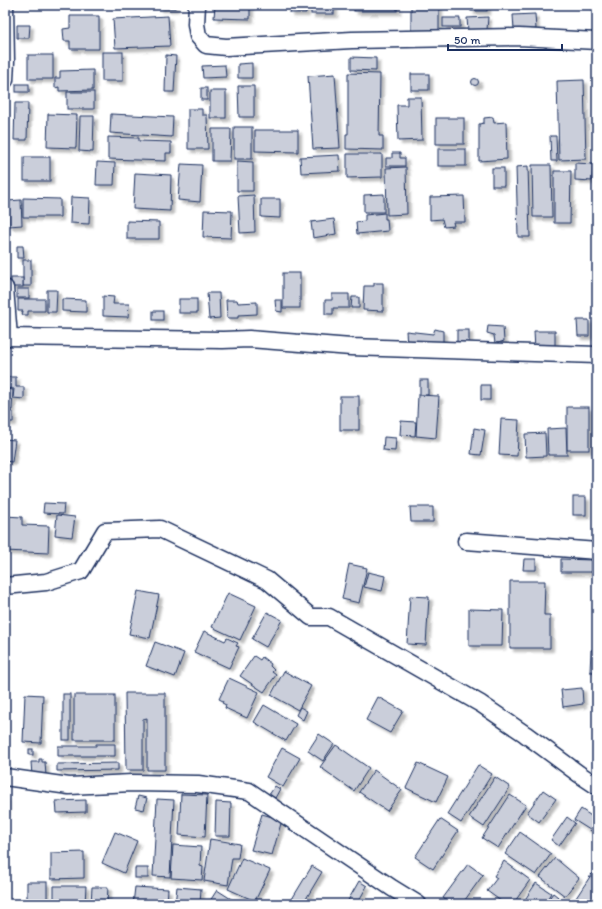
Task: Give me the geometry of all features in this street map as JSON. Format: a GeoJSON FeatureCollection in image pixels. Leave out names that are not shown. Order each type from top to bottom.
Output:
{"type":"FeatureCollection","features":[{"type":"Feature","properties":{"kind":"street"},"geometry":{"type":"LineString","coordinates":[[5,5],[5,80]]}},
{"type":"Feature","properties":{"kind":"street"},"geometry":{"type":"LineString","coordinates":[[198,5],[196,24],[198,36],[206,45],[219,46],[352,40],[519,37],[597,41]]}},
{"type":"Feature","properties":{"kind":"street"},"geometry":{"type":"LineString","coordinates":[[5,288],[7,337],[248,339],[352,347],[597,356]]}},
{"type":"Feature","properties":{"kind":"street"},"geometry":{"type":"LineString","coordinates":[[5,586],[46,582],[82,571],[105,531],[160,529],[267,580],[311,617],[329,617],[481,704],[597,786]]}},
{"type":"Feature","properties":{"kind":"street"},"geometry":{"type":"LineString","coordinates":[[466,541],[597,551]]}},
{"type":"Feature","properties":{"kind":"street"},"geometry":{"type":"LineString","coordinates":[[5,777],[69,786],[132,783],[190,784],[250,791],[392,888],[418,904]]}},
{"type":"Feature","properties":{"kind":"building"},"geometry":{"type":"Polygon","coordinates":[[[159,5],[175,5],[175,8],[159,8],[159,5]]]}},
{"type":"Feature","properties":{"kind":"building"},"geometry":{"type":"Polygon","coordinates":[[[215,5],[250,5],[250,19],[214,18],[215,5]]]}},
{"type":"Feature","properties":{"kind":"building"},"geometry":{"type":"Polygon","coordinates":[[[291,5],[306,5],[306,13],[290,13],[291,5]]]}},
{"type":"Feature","properties":{"kind":"building"},"geometry":{"type":"Polygon","coordinates":[[[311,5],[334,5],[334,14],[311,14],[311,5]]]}},
{"type":"Feature","properties":{"kind":"building"},"geometry":{"type":"Polygon","coordinates":[[[354,5],[397,5],[397,11],[354,11],[354,5]]]}},
{"type":"Feature","properties":{"kind":"building"},"geometry":{"type":"Polygon","coordinates":[[[411,5],[439,5],[439,32],[411,32],[411,5]]]}},
{"type":"Feature","properties":{"kind":"building"},"geometry":{"type":"Polygon","coordinates":[[[471,5],[487,5],[487,11],[471,11],[471,5]]]}},
{"type":"Feature","properties":{"kind":"building"},"geometry":{"type":"Polygon","coordinates":[[[535,14],[536,29],[514,30],[513,15],[535,14]]]}},
{"type":"Feature","properties":{"kind":"building"},"geometry":{"type":"Polygon","coordinates":[[[70,16],[99,16],[99,49],[70,49],[70,41],[64,41],[63,29],[70,28],[70,16]]]}},
{"type":"Feature","properties":{"kind":"building"},"geometry":{"type":"Polygon","coordinates":[[[168,16],[170,46],[115,48],[113,19],[168,16]]]}},
{"type":"Feature","properties":{"kind":"building"},"geometry":{"type":"Polygon","coordinates":[[[488,17],[487,30],[468,31],[467,18],[488,17]]]}},
{"type":"Feature","properties":{"kind":"building"},"geometry":{"type":"Polygon","coordinates":[[[443,18],[460,18],[460,27],[443,27],[443,18]]]}},
{"type":"Feature","properties":{"kind":"building"},"geometry":{"type":"Polygon","coordinates":[[[17,25],[30,25],[29,38],[17,38],[17,25]]]}},
{"type":"Feature","properties":{"kind":"building"},"geometry":{"type":"Polygon","coordinates":[[[102,52],[123,52],[123,81],[102,81],[102,52]]]}},
{"type":"Feature","properties":{"kind":"building"},"geometry":{"type":"Polygon","coordinates":[[[28,55],[53,55],[53,79],[28,79],[28,55]]]}},
{"type":"Feature","properties":{"kind":"building"},"geometry":{"type":"Polygon","coordinates":[[[166,55],[176,56],[174,92],[165,92],[166,55]]]}},
{"type":"Feature","properties":{"kind":"building"},"geometry":{"type":"Polygon","coordinates":[[[351,57],[376,58],[376,71],[351,70],[351,57]]]}},
{"type":"Feature","properties":{"kind":"building"},"geometry":{"type":"Polygon","coordinates":[[[252,63],[252,78],[238,78],[238,64],[252,63]]]}},
{"type":"Feature","properties":{"kind":"building"},"geometry":{"type":"Polygon","coordinates":[[[225,65],[226,77],[203,78],[202,66],[225,65]]]}},
{"type":"Feature","properties":{"kind":"building"},"geometry":{"type":"Polygon","coordinates":[[[93,70],[93,90],[59,91],[59,87],[55,88],[55,78],[60,78],[60,71],[93,70]]]}},
{"type":"Feature","properties":{"kind":"building"},"geometry":{"type":"Polygon","coordinates":[[[348,73],[380,74],[379,136],[383,136],[383,150],[346,149],[346,134],[348,134],[348,73]]]}},
{"type":"Feature","properties":{"kind":"building"},"geometry":{"type":"Polygon","coordinates":[[[335,74],[340,148],[313,149],[308,76],[335,74]]]}},
{"type":"Feature","properties":{"kind":"building"},"geometry":{"type":"Polygon","coordinates":[[[411,74],[429,74],[429,90],[411,90],[411,74]]]}},
{"type":"Feature","properties":{"kind":"building"},"geometry":{"type":"Polygon","coordinates":[[[475,79],[478,82],[475,85],[472,82],[475,79]]]}},
{"type":"Feature","properties":{"kind":"building"},"geometry":{"type":"Polygon","coordinates":[[[584,80],[586,159],[559,160],[557,81],[584,80]]]}},
{"type":"Feature","properties":{"kind":"building"},"geometry":{"type":"Polygon","coordinates":[[[16,84],[29,84],[29,92],[16,92],[16,84]]]}},
{"type":"Feature","properties":{"kind":"building"},"geometry":{"type":"Polygon","coordinates":[[[238,86],[254,86],[254,117],[239,117],[238,86]]]}},
{"type":"Feature","properties":{"kind":"building"},"geometry":{"type":"Polygon","coordinates":[[[201,88],[207,88],[207,100],[201,100],[201,88]]]}},
{"type":"Feature","properties":{"kind":"building"},"geometry":{"type":"Polygon","coordinates":[[[210,91],[226,91],[226,118],[210,118],[210,91]]]}},
{"type":"Feature","properties":{"kind":"building"},"geometry":{"type":"Polygon","coordinates":[[[67,92],[94,92],[94,109],[67,109],[67,92]]]}},
{"type":"Feature","properties":{"kind":"building"},"geometry":{"type":"Polygon","coordinates":[[[407,97],[421,97],[422,140],[398,141],[397,105],[407,105],[407,97]]]}},
{"type":"Feature","properties":{"kind":"building"},"geometry":{"type":"Polygon","coordinates":[[[15,103],[28,103],[27,140],[14,140],[15,103]]]}},
{"type":"Feature","properties":{"kind":"building"},"geometry":{"type":"Polygon","coordinates":[[[188,109],[202,109],[202,115],[207,115],[208,149],[188,149],[188,109]]]}},
{"type":"Feature","properties":{"kind":"building"},"geometry":{"type":"Polygon","coordinates":[[[48,114],[77,115],[76,148],[47,147],[48,114]]]}},
{"type":"Feature","properties":{"kind":"building"},"geometry":{"type":"Polygon","coordinates":[[[111,114],[173,117],[172,137],[110,133],[111,114]]]}},
{"type":"Feature","properties":{"kind":"building"},"geometry":{"type":"Polygon","coordinates":[[[80,116],[94,116],[93,152],[79,151],[80,116]]]}},
{"type":"Feature","properties":{"kind":"building"},"geometry":{"type":"Polygon","coordinates":[[[493,117],[494,123],[506,122],[507,159],[479,161],[479,124],[484,123],[484,118],[493,117]]]}},
{"type":"Feature","properties":{"kind":"building"},"geometry":{"type":"Polygon","coordinates":[[[436,118],[464,118],[464,144],[436,144],[436,118]]]}},
{"type":"Feature","properties":{"kind":"building"},"geometry":{"type":"Polygon","coordinates":[[[234,127],[252,127],[252,159],[234,159],[234,127]]]}},
{"type":"Feature","properties":{"kind":"building"},"geometry":{"type":"Polygon","coordinates":[[[212,129],[231,129],[230,161],[212,161],[212,129]]]}},
{"type":"Feature","properties":{"kind":"building"},"geometry":{"type":"Polygon","coordinates":[[[255,130],[298,130],[298,152],[255,151],[255,130]]]}},
{"type":"Feature","properties":{"kind":"building"},"geometry":{"type":"Polygon","coordinates":[[[550,136],[556,136],[557,161],[551,161],[550,136]]]}},
{"type":"Feature","properties":{"kind":"building"},"geometry":{"type":"Polygon","coordinates":[[[108,137],[139,138],[139,141],[171,142],[171,153],[166,153],[166,161],[108,159],[108,137]]]}},
{"type":"Feature","properties":{"kind":"building"},"geometry":{"type":"Polygon","coordinates":[[[438,149],[466,149],[466,166],[438,166],[438,149]]]}},
{"type":"Feature","properties":{"kind":"building"},"geometry":{"type":"Polygon","coordinates":[[[392,153],[400,153],[400,158],[405,158],[405,166],[386,166],[386,158],[392,158],[392,153]]]}},
{"type":"Feature","properties":{"kind":"building"},"geometry":{"type":"Polygon","coordinates":[[[347,154],[382,154],[382,177],[347,178],[347,154]]]}},
{"type":"Feature","properties":{"kind":"building"},"geometry":{"type":"Polygon","coordinates":[[[339,155],[340,171],[301,173],[300,157],[339,155]]]}},
{"type":"Feature","properties":{"kind":"building"},"geometry":{"type":"Polygon","coordinates":[[[24,157],[50,157],[50,181],[24,181],[24,157]]]}},
{"type":"Feature","properties":{"kind":"building"},"geometry":{"type":"Polygon","coordinates":[[[237,161],[253,162],[253,191],[237,191],[237,161]]]}},
{"type":"Feature","properties":{"kind":"building"},"geometry":{"type":"Polygon","coordinates":[[[97,162],[115,163],[114,185],[96,185],[97,162]]]}},
{"type":"Feature","properties":{"kind":"building"},"geometry":{"type":"Polygon","coordinates":[[[575,163],[593,164],[592,181],[575,180],[575,163]]]}},
{"type":"Feature","properties":{"kind":"building"},"geometry":{"type":"Polygon","coordinates":[[[181,164],[202,165],[200,202],[178,200],[181,164]]]}},
{"type":"Feature","properties":{"kind":"building"},"geometry":{"type":"Polygon","coordinates":[[[532,165],[551,165],[552,217],[533,217],[532,165]]]}},
{"type":"Feature","properties":{"kind":"building"},"geometry":{"type":"Polygon","coordinates":[[[528,166],[530,237],[518,237],[516,167],[528,166]]]}},
{"type":"Feature","properties":{"kind":"building"},"geometry":{"type":"Polygon","coordinates":[[[406,167],[407,214],[387,215],[386,168],[406,167]]]}},
{"type":"Feature","properties":{"kind":"building"},"geometry":{"type":"Polygon","coordinates":[[[492,168],[504,168],[504,186],[492,186],[492,168]]]}},
{"type":"Feature","properties":{"kind":"building"},"geometry":{"type":"Polygon","coordinates":[[[554,171],[571,171],[570,223],[554,223],[554,171]]]}},
{"type":"Feature","properties":{"kind":"building"},"geometry":{"type":"Polygon","coordinates":[[[135,173],[171,175],[170,211],[133,209],[135,173]]]}},
{"type":"Feature","properties":{"kind":"building"},"geometry":{"type":"Polygon","coordinates":[[[384,194],[384,212],[364,212],[364,195],[384,194]]]}},
{"type":"Feature","properties":{"kind":"building"},"geometry":{"type":"Polygon","coordinates":[[[254,195],[255,232],[240,233],[238,196],[254,195]]]}},
{"type":"Feature","properties":{"kind":"building"},"geometry":{"type":"Polygon","coordinates":[[[464,196],[465,222],[453,222],[454,226],[444,227],[442,219],[430,220],[430,197],[464,196]]]}},
{"type":"Feature","properties":{"kind":"building"},"geometry":{"type":"Polygon","coordinates":[[[71,197],[90,198],[89,224],[70,223],[71,197]]]}},
{"type":"Feature","properties":{"kind":"building"},"geometry":{"type":"Polygon","coordinates":[[[23,198],[60,199],[60,217],[23,217],[23,198]]]}},
{"type":"Feature","properties":{"kind":"building"},"geometry":{"type":"Polygon","coordinates":[[[261,199],[280,199],[280,218],[261,217],[261,199]]]}},
{"type":"Feature","properties":{"kind":"building"},"geometry":{"type":"Polygon","coordinates":[[[21,200],[22,225],[9,226],[8,201],[21,200]]]}},
{"type":"Feature","properties":{"kind":"building"},"geometry":{"type":"Polygon","coordinates":[[[204,210],[232,211],[231,238],[203,237],[204,210]]]}},
{"type":"Feature","properties":{"kind":"building"},"geometry":{"type":"Polygon","coordinates":[[[385,213],[388,231],[357,234],[356,222],[365,221],[365,215],[385,213]]]}},
{"type":"Feature","properties":{"kind":"building"},"geometry":{"type":"Polygon","coordinates":[[[334,219],[336,234],[313,238],[311,222],[334,219]]]}},
{"type":"Feature","properties":{"kind":"building"},"geometry":{"type":"Polygon","coordinates":[[[127,221],[159,222],[159,239],[127,239],[127,221]]]}},
{"type":"Feature","properties":{"kind":"building"},"geometry":{"type":"Polygon","coordinates":[[[17,246],[23,246],[24,258],[17,258],[17,246]]]}},
{"type":"Feature","properties":{"kind":"building"},"geometry":{"type":"Polygon","coordinates":[[[23,260],[31,260],[31,286],[23,286],[23,260]]]}},
{"type":"Feature","properties":{"kind":"building"},"geometry":{"type":"Polygon","coordinates":[[[283,273],[300,273],[300,308],[283,308],[283,273]]]}},
{"type":"Feature","properties":{"kind":"building"},"geometry":{"type":"Polygon","coordinates":[[[11,278],[23,278],[23,287],[11,287],[11,278]]]}},
{"type":"Feature","properties":{"kind":"building"},"geometry":{"type":"Polygon","coordinates":[[[374,283],[383,283],[383,311],[363,310],[364,286],[374,286],[374,283]]]}},
{"type":"Feature","properties":{"kind":"building"},"geometry":{"type":"Polygon","coordinates":[[[17,289],[29,289],[29,298],[17,298],[17,289]]]}},
{"type":"Feature","properties":{"kind":"building"},"geometry":{"type":"Polygon","coordinates":[[[47,290],[57,290],[56,312],[47,312],[47,290]]]}},
{"type":"Feature","properties":{"kind":"building"},"geometry":{"type":"Polygon","coordinates":[[[207,293],[219,293],[220,318],[209,319],[207,293]]]}},
{"type":"Feature","properties":{"kind":"building"},"geometry":{"type":"Polygon","coordinates":[[[332,294],[349,294],[349,308],[333,308],[333,314],[325,314],[325,300],[332,300],[332,294]]]}},
{"type":"Feature","properties":{"kind":"building"},"geometry":{"type":"Polygon","coordinates":[[[103,296],[114,297],[113,304],[129,304],[128,317],[103,316],[103,296]]]}},
{"type":"Feature","properties":{"kind":"building"},"geometry":{"type":"Polygon","coordinates":[[[352,297],[359,297],[359,308],[351,308],[352,297]]]}},
{"type":"Feature","properties":{"kind":"building"},"geometry":{"type":"Polygon","coordinates":[[[18,299],[45,299],[45,311],[28,311],[28,315],[22,315],[23,311],[18,311],[18,299]]]}},
{"type":"Feature","properties":{"kind":"building"},"geometry":{"type":"Polygon","coordinates":[[[62,299],[86,300],[86,312],[62,311],[62,299]]]}},
{"type":"Feature","properties":{"kind":"building"},"geometry":{"type":"Polygon","coordinates":[[[179,299],[197,299],[197,313],[179,313],[179,299]]]}},
{"type":"Feature","properties":{"kind":"building"},"geometry":{"type":"Polygon","coordinates":[[[226,300],[237,300],[238,303],[257,302],[257,314],[238,315],[238,318],[227,318],[226,300]]]}},
{"type":"Feature","properties":{"kind":"building"},"geometry":{"type":"Polygon","coordinates":[[[275,300],[282,300],[282,312],[276,311],[275,300]]]}},
{"type":"Feature","properties":{"kind":"building"},"geometry":{"type":"Polygon","coordinates":[[[153,311],[163,311],[163,320],[153,320],[153,311]]]}},
{"type":"Feature","properties":{"kind":"building"},"geometry":{"type":"Polygon","coordinates":[[[577,320],[589,320],[589,336],[578,336],[577,320]]]}},
{"type":"Feature","properties":{"kind":"building"},"geometry":{"type":"Polygon","coordinates":[[[488,326],[503,327],[504,341],[495,344],[494,335],[487,333],[488,326]]]}},
{"type":"Feature","properties":{"kind":"building"},"geometry":{"type":"Polygon","coordinates":[[[435,329],[443,331],[443,344],[407,345],[406,331],[433,334],[435,329]]]}},
{"type":"Feature","properties":{"kind":"building"},"geometry":{"type":"Polygon","coordinates":[[[457,330],[469,330],[469,348],[457,348],[457,330]]]}},
{"type":"Feature","properties":{"kind":"building"},"geometry":{"type":"Polygon","coordinates":[[[534,331],[555,331],[555,350],[535,350],[534,331]]]}},
{"type":"Feature","properties":{"kind":"building"},"geometry":{"type":"Polygon","coordinates":[[[5,377],[16,377],[16,387],[24,387],[24,399],[13,398],[14,389],[5,388],[5,377]]]}},
{"type":"Feature","properties":{"kind":"building"},"geometry":{"type":"Polygon","coordinates":[[[420,380],[428,380],[428,395],[420,395],[420,380]]]}},
{"type":"Feature","properties":{"kind":"building"},"geometry":{"type":"Polygon","coordinates":[[[481,385],[490,385],[490,400],[481,400],[481,385]]]}},
{"type":"Feature","properties":{"kind":"building"},"geometry":{"type":"Polygon","coordinates":[[[5,389],[13,390],[12,410],[5,410],[5,389]]]}},
{"type":"Feature","properties":{"kind":"building"},"geometry":{"type":"Polygon","coordinates":[[[418,395],[439,396],[436,438],[416,436],[418,395]]]}},
{"type":"Feature","properties":{"kind":"building"},"geometry":{"type":"Polygon","coordinates":[[[340,396],[359,396],[359,430],[340,430],[340,396]]]}},
{"type":"Feature","properties":{"kind":"building"},"geometry":{"type":"Polygon","coordinates":[[[567,407],[589,407],[589,450],[567,450],[567,407]]]}},
{"type":"Feature","properties":{"kind":"building"},"geometry":{"type":"Polygon","coordinates":[[[5,411],[13,412],[13,422],[5,422],[5,411]]]}},
{"type":"Feature","properties":{"kind":"building"},"geometry":{"type":"Polygon","coordinates":[[[501,419],[519,420],[517,456],[499,455],[501,419]]]}},
{"type":"Feature","properties":{"kind":"building"},"geometry":{"type":"Polygon","coordinates":[[[401,421],[416,422],[415,436],[400,435],[401,421]]]}},
{"type":"Feature","properties":{"kind":"building"},"geometry":{"type":"Polygon","coordinates":[[[474,428],[485,430],[481,455],[471,454],[474,428]]]}},
{"type":"Feature","properties":{"kind":"building"},"geometry":{"type":"Polygon","coordinates":[[[566,428],[567,455],[548,455],[547,429],[566,428]]]}},
{"type":"Feature","properties":{"kind":"building"},"geometry":{"type":"Polygon","coordinates":[[[545,433],[546,456],[526,457],[525,434],[545,433]]]}},
{"type":"Feature","properties":{"kind":"building"},"geometry":{"type":"Polygon","coordinates":[[[384,437],[396,438],[395,451],[383,450],[384,437]]]}},
{"type":"Feature","properties":{"kind":"building"},"geometry":{"type":"Polygon","coordinates":[[[5,439],[15,440],[12,462],[5,461],[5,439]]]}},
{"type":"Feature","properties":{"kind":"building"},"geometry":{"type":"Polygon","coordinates":[[[573,497],[586,497],[586,515],[573,515],[573,497]]]}},
{"type":"Feature","properties":{"kind":"building"},"geometry":{"type":"Polygon","coordinates":[[[44,503],[64,504],[63,514],[43,513],[44,503]]]}},
{"type":"Feature","properties":{"kind":"building"},"geometry":{"type":"Polygon","coordinates":[[[410,507],[433,507],[433,522],[411,522],[410,507]]]}},
{"type":"Feature","properties":{"kind":"building"},"geometry":{"type":"Polygon","coordinates":[[[57,515],[75,517],[72,537],[55,535],[57,515]]]}},
{"type":"Feature","properties":{"kind":"building"},"geometry":{"type":"Polygon","coordinates":[[[5,516],[22,517],[22,525],[49,526],[48,553],[5,551],[5,516]]]}},
{"type":"Feature","properties":{"kind":"building"},"geometry":{"type":"Polygon","coordinates":[[[524,559],[536,559],[536,570],[523,570],[524,559]]]}},
{"type":"Feature","properties":{"kind":"building"},"geometry":{"type":"Polygon","coordinates":[[[561,559],[592,560],[592,572],[561,572],[561,559]]]}},
{"type":"Feature","properties":{"kind":"building"},"geometry":{"type":"Polygon","coordinates":[[[349,564],[367,568],[359,603],[342,599],[349,564]]]}},
{"type":"Feature","properties":{"kind":"building"},"geometry":{"type":"Polygon","coordinates":[[[368,572],[385,576],[382,591],[364,587],[368,572]]]}},
{"type":"Feature","properties":{"kind":"building"},"geometry":{"type":"Polygon","coordinates":[[[510,581],[545,581],[544,615],[550,615],[550,648],[510,648],[510,581]]]}},
{"type":"Feature","properties":{"kind":"building"},"geometry":{"type":"Polygon","coordinates":[[[138,591],[159,595],[150,638],[129,634],[138,591]]]}},
{"type":"Feature","properties":{"kind":"building"},"geometry":{"type":"Polygon","coordinates":[[[228,593],[256,606],[240,640],[212,627],[228,593]]]}},
{"type":"Feature","properties":{"kind":"building"},"geometry":{"type":"Polygon","coordinates":[[[410,596],[429,597],[426,645],[407,644],[410,596]]]}},
{"type":"Feature","properties":{"kind":"building"},"geometry":{"type":"Polygon","coordinates":[[[469,609],[503,610],[502,646],[469,646],[469,609]]]}},
{"type":"Feature","properties":{"kind":"building"},"geometry":{"type":"Polygon","coordinates":[[[267,612],[282,620],[266,647],[252,639],[267,612]]]}},
{"type":"Feature","properties":{"kind":"building"},"geometry":{"type":"Polygon","coordinates":[[[204,631],[225,641],[227,638],[238,643],[236,646],[239,647],[229,668],[194,652],[204,631]]]}},
{"type":"Feature","properties":{"kind":"building"},"geometry":{"type":"Polygon","coordinates":[[[155,642],[184,653],[175,677],[146,666],[155,642]]]}},
{"type":"Feature","properties":{"kind":"building"},"geometry":{"type":"Polygon","coordinates":[[[591,650],[597,650],[597,672],[590,672],[591,650]]]}},
{"type":"Feature","properties":{"kind":"building"},"geometry":{"type":"Polygon","coordinates":[[[254,656],[260,660],[262,657],[271,664],[270,666],[274,670],[272,672],[276,675],[264,692],[240,676],[254,656]]]}},
{"type":"Feature","properties":{"kind":"building"},"geometry":{"type":"Polygon","coordinates":[[[284,671],[311,686],[298,710],[271,695],[284,671]]]}},
{"type":"Feature","properties":{"kind":"building"},"geometry":{"type":"Polygon","coordinates":[[[229,678],[259,692],[247,718],[225,708],[226,705],[219,699],[229,678]]]}},
{"type":"Feature","properties":{"kind":"building"},"geometry":{"type":"Polygon","coordinates":[[[582,688],[583,704],[563,707],[561,690],[582,688]]]}},
{"type":"Feature","properties":{"kind":"building"},"geometry":{"type":"Polygon","coordinates":[[[125,693],[165,693],[165,770],[147,770],[147,718],[143,719],[143,770],[126,770],[125,693]]]}},
{"type":"Feature","properties":{"kind":"building"},"geometry":{"type":"Polygon","coordinates":[[[25,694],[43,695],[41,743],[23,742],[25,694]]]}},
{"type":"Feature","properties":{"kind":"building"},"geometry":{"type":"Polygon","coordinates":[[[63,694],[70,694],[70,740],[63,740],[63,694]]]}},
{"type":"Feature","properties":{"kind":"building"},"geometry":{"type":"Polygon","coordinates":[[[74,695],[115,695],[115,740],[74,740],[74,695]]]}},
{"type":"Feature","properties":{"kind":"building"},"geometry":{"type":"Polygon","coordinates":[[[378,697],[403,711],[390,733],[366,720],[378,697]]]}},
{"type":"Feature","properties":{"kind":"building"},"geometry":{"type":"Polygon","coordinates":[[[264,705],[296,724],[286,741],[254,722],[264,705]]]}},
{"type":"Feature","properties":{"kind":"building"},"geometry":{"type":"Polygon","coordinates":[[[300,707],[307,711],[303,720],[296,715],[300,707]]]}},
{"type":"Feature","properties":{"kind":"building"},"geometry":{"type":"Polygon","coordinates":[[[319,734],[334,744],[323,761],[308,751],[319,734]]]}},
{"type":"Feature","properties":{"kind":"building"},"geometry":{"type":"Polygon","coordinates":[[[96,744],[115,744],[115,756],[58,756],[58,746],[96,746],[96,744]]]}},
{"type":"Feature","properties":{"kind":"building"},"geometry":{"type":"Polygon","coordinates":[[[336,745],[369,768],[354,791],[320,767],[336,745]]]}},
{"type":"Feature","properties":{"kind":"building"},"geometry":{"type":"Polygon","coordinates":[[[282,748],[300,758],[283,787],[266,777],[282,748]]]}},
{"type":"Feature","properties":{"kind":"building"},"geometry":{"type":"Polygon","coordinates":[[[29,749],[33,749],[33,755],[29,755],[29,749]]]}},
{"type":"Feature","properties":{"kind":"building"},"geometry":{"type":"Polygon","coordinates":[[[39,759],[42,759],[42,762],[45,762],[46,776],[32,776],[31,762],[39,762],[39,759]]]}},
{"type":"Feature","properties":{"kind":"building"},"geometry":{"type":"Polygon","coordinates":[[[118,763],[118,770],[57,771],[57,764],[118,763]]]}},
{"type":"Feature","properties":{"kind":"building"},"geometry":{"type":"Polygon","coordinates":[[[418,763],[448,777],[436,802],[406,788],[418,763]]]}},
{"type":"Feature","properties":{"kind":"building"},"geometry":{"type":"Polygon","coordinates":[[[478,765],[492,774],[461,823],[447,814],[478,765]]]}},
{"type":"Feature","properties":{"kind":"building"},"geometry":{"type":"Polygon","coordinates":[[[374,770],[402,790],[387,811],[359,792],[374,770]]]}},
{"type":"Feature","properties":{"kind":"building"},"geometry":{"type":"Polygon","coordinates":[[[495,777],[510,787],[484,827],[469,817],[495,777]]]}},
{"type":"Feature","properties":{"kind":"building"},"geometry":{"type":"Polygon","coordinates":[[[275,786],[280,789],[275,798],[269,795],[275,786]]]}},
{"type":"Feature","properties":{"kind":"building"},"geometry":{"type":"Polygon","coordinates":[[[543,790],[556,799],[539,822],[527,813],[543,790]]]}},
{"type":"Feature","properties":{"kind":"building"},"geometry":{"type":"Polygon","coordinates":[[[181,794],[207,795],[205,837],[179,835],[181,794]]]}},
{"type":"Feature","properties":{"kind":"building"},"geometry":{"type":"Polygon","coordinates":[[[510,795],[526,805],[498,848],[482,838],[510,795]]]}},
{"type":"Feature","properties":{"kind":"building"},"geometry":{"type":"Polygon","coordinates":[[[138,796],[147,798],[144,810],[135,808],[138,796]]]}},
{"type":"Feature","properties":{"kind":"building"},"geometry":{"type":"Polygon","coordinates":[[[6,797],[6,812],[5,812],[6,797]]]}},
{"type":"Feature","properties":{"kind":"building"},"geometry":{"type":"Polygon","coordinates":[[[157,799],[174,800],[170,877],[153,876],[157,799]]]}},
{"type":"Feature","properties":{"kind":"building"},"geometry":{"type":"Polygon","coordinates":[[[86,800],[86,812],[57,813],[56,801],[86,800]]]}},
{"type":"Feature","properties":{"kind":"building"},"geometry":{"type":"Polygon","coordinates":[[[216,802],[231,803],[230,836],[215,836],[216,802]]]}},
{"type":"Feature","properties":{"kind":"building"},"geometry":{"type":"Polygon","coordinates":[[[581,809],[597,820],[597,826],[593,832],[574,820],[581,809]]]}},
{"type":"Feature","properties":{"kind":"building"},"geometry":{"type":"Polygon","coordinates":[[[262,814],[282,820],[272,855],[251,850],[262,814]]]}},
{"type":"Feature","properties":{"kind":"building"},"geometry":{"type":"Polygon","coordinates":[[[567,817],[575,823],[559,846],[551,840],[567,817]]]}},
{"type":"Feature","properties":{"kind":"building"},"geometry":{"type":"Polygon","coordinates":[[[440,819],[458,831],[433,869],[415,857],[440,819]]]}},
{"type":"Feature","properties":{"kind":"building"},"geometry":{"type":"Polygon","coordinates":[[[115,832],[137,841],[124,873],[102,863],[115,832]]]}},
{"type":"Feature","properties":{"kind":"building"},"geometry":{"type":"Polygon","coordinates":[[[520,832],[551,854],[536,875],[505,854],[520,832]]]}},
{"type":"Feature","properties":{"kind":"building"},"geometry":{"type":"Polygon","coordinates":[[[210,839],[240,844],[238,858],[232,858],[228,885],[204,881],[210,839]]]}},
{"type":"Feature","properties":{"kind":"building"},"geometry":{"type":"Polygon","coordinates":[[[173,845],[201,847],[200,866],[203,867],[202,880],[171,878],[173,845]]]}},
{"type":"Feature","properties":{"kind":"building"},"geometry":{"type":"Polygon","coordinates":[[[84,852],[84,878],[51,879],[51,853],[84,852]]]}},
{"type":"Feature","properties":{"kind":"building"},"geometry":{"type":"Polygon","coordinates":[[[242,858],[270,870],[255,901],[228,889],[242,858]]]}},
{"type":"Feature","properties":{"kind":"building"},"geometry":{"type":"Polygon","coordinates":[[[555,858],[579,878],[565,896],[540,877],[555,858]]]}},
{"type":"Feature","properties":{"kind":"building"},"geometry":{"type":"Polygon","coordinates":[[[504,861],[530,880],[513,904],[505,904],[487,891],[497,878],[494,876],[504,861]]]}},
{"type":"Feature","properties":{"kind":"building"},"geometry":{"type":"Polygon","coordinates":[[[468,864],[483,875],[462,904],[451,904],[443,898],[468,864]]]}},
{"type":"Feature","properties":{"kind":"building"},"geometry":{"type":"Polygon","coordinates":[[[312,866],[322,872],[303,904],[289,904],[312,866]]]}},
{"type":"Feature","properties":{"kind":"building"},"geometry":{"type":"Polygon","coordinates":[[[597,866],[597,898],[593,904],[578,904],[574,901],[597,866]]]}},
{"type":"Feature","properties":{"kind":"building"},"geometry":{"type":"Polygon","coordinates":[[[135,868],[148,868],[148,878],[135,878],[135,868]]]}},
{"type":"Feature","properties":{"kind":"building"},"geometry":{"type":"Polygon","coordinates":[[[359,881],[367,886],[357,904],[346,904],[359,881]]]}},
{"type":"Feature","properties":{"kind":"building"},"geometry":{"type":"Polygon","coordinates":[[[27,882],[47,882],[47,904],[27,904],[27,882]]]}},
{"type":"Feature","properties":{"kind":"building"},"geometry":{"type":"Polygon","coordinates":[[[536,883],[551,893],[544,904],[522,904],[536,883]]]}},
{"type":"Feature","properties":{"kind":"building"},"geometry":{"type":"Polygon","coordinates":[[[54,886],[86,886],[85,904],[54,904],[54,886]]]}},
{"type":"Feature","properties":{"kind":"building"},"geometry":{"type":"Polygon","coordinates":[[[92,887],[108,887],[107,904],[91,904],[92,887]]]}},
{"type":"Feature","properties":{"kind":"building"},"geometry":{"type":"Polygon","coordinates":[[[135,887],[168,889],[167,904],[133,904],[135,887]]]}},
{"type":"Feature","properties":{"kind":"building"},"geometry":{"type":"Polygon","coordinates":[[[177,887],[201,889],[200,904],[175,904],[177,887]]]}},
{"type":"Feature","properties":{"kind":"building"},"geometry":{"type":"Polygon","coordinates":[[[217,890],[239,904],[208,904],[217,890]]]}},
{"type":"Feature","properties":{"kind":"building"},"geometry":{"type":"Polygon","coordinates":[[[553,893],[567,904],[545,904],[553,893]]]}}]}
